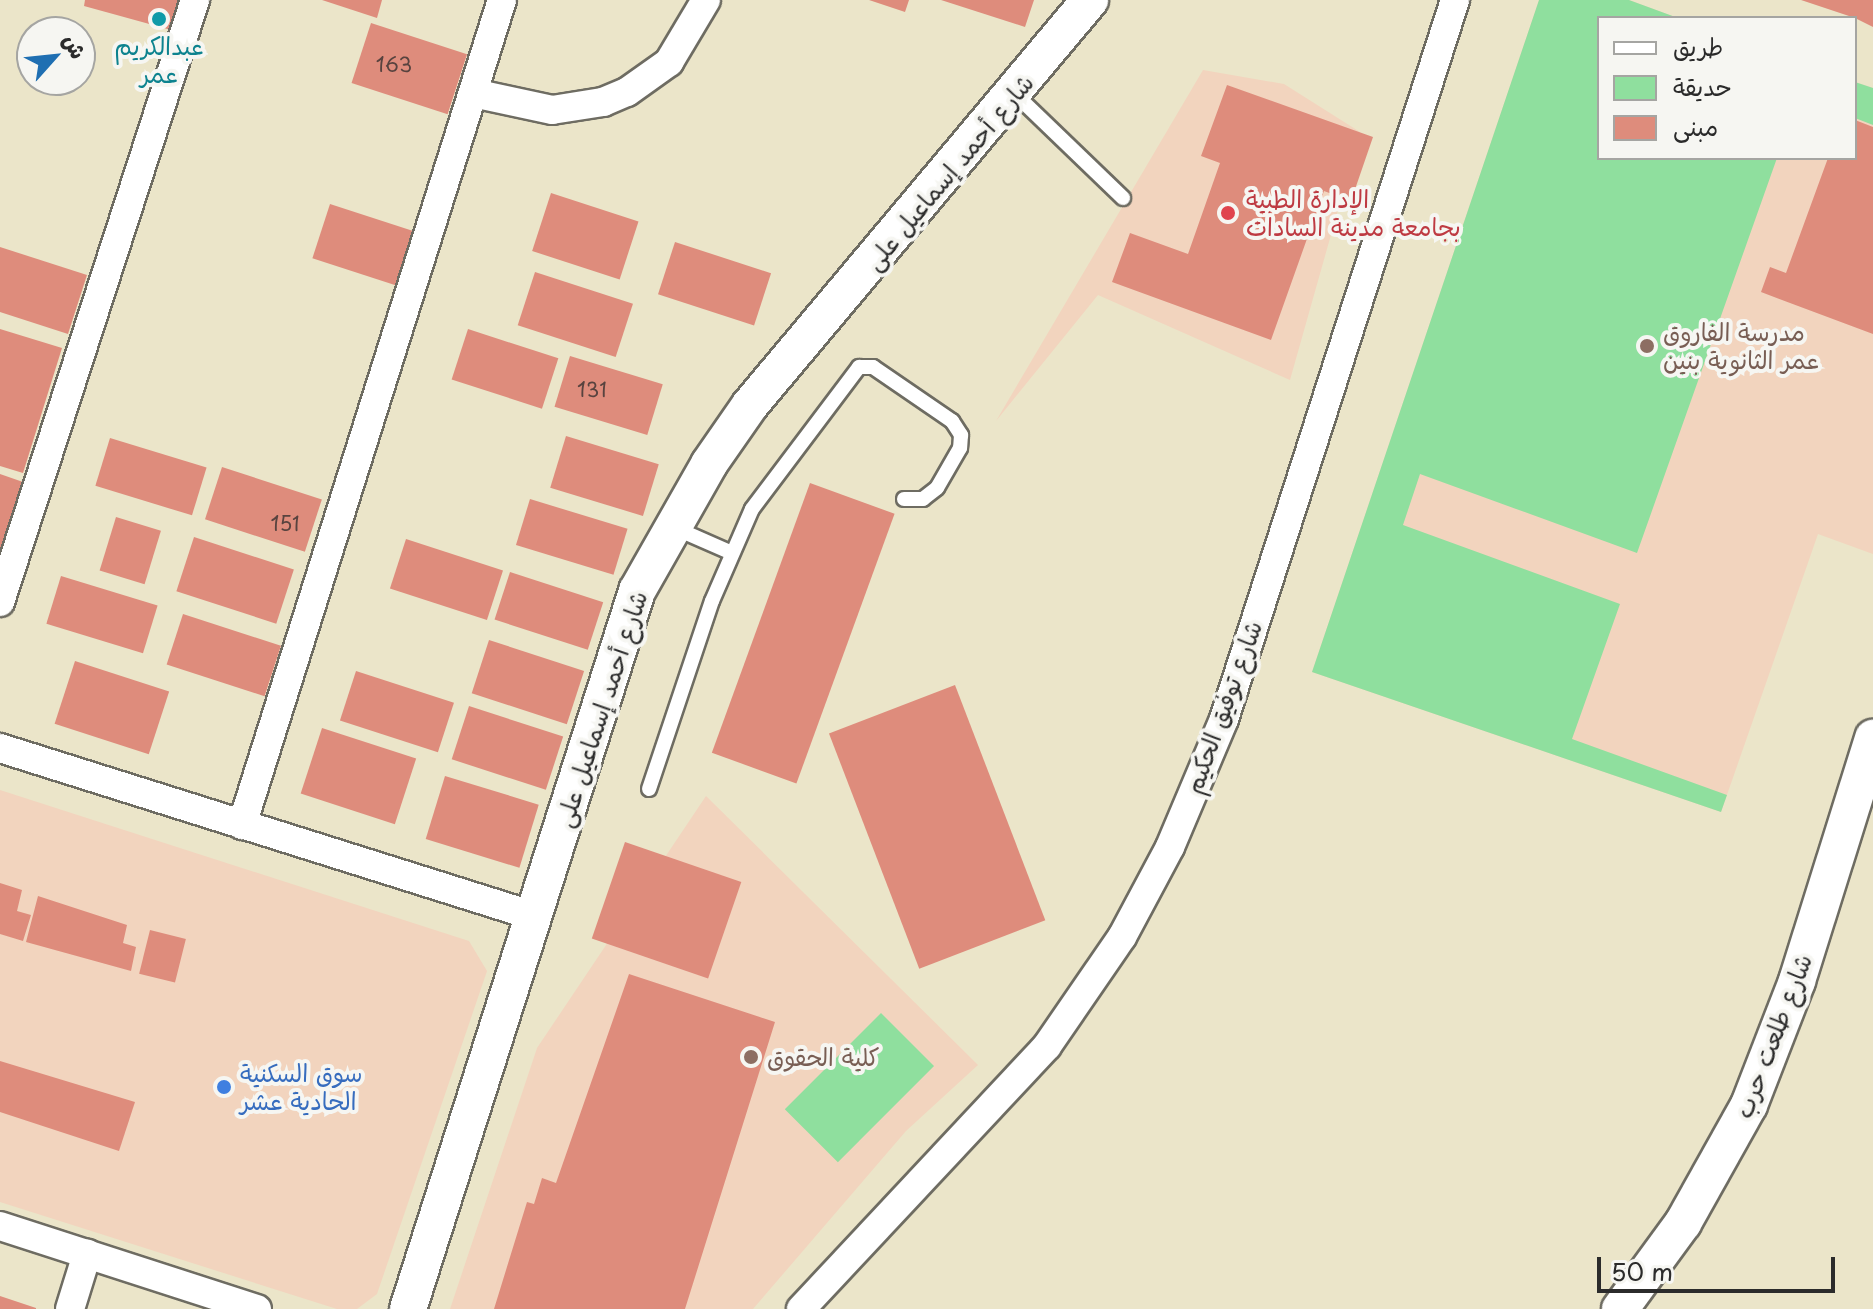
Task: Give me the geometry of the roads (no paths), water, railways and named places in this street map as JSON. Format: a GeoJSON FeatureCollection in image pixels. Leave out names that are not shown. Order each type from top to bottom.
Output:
{"type":"FeatureCollection","features":[{"type":"Feature","properties":{"kind":"street"},"geometry":{"type":"LineString","coordinates":[[0,602],[195,0]]}},
{"type":"Feature","properties":{"kind":"street"},"geometry":{"type":"LineString","coordinates":[[242,825],[502,0]]}},
{"type":"Feature","properties":{"kind":"street"},"geometry":{"type":"LineString","coordinates":[[473,93],[552,110],[615,97],[669,62],[706,0]]}},
{"type":"Feature","properties":{"kind":"street","name":"شارع أحمد إسماعيل على"},"geometry":{"type":"LineString","coordinates":[[408,1309],[637,591],[671,527],[750,405],[1015,94],[1090,0]]}},
{"type":"Feature","properties":{"kind":"street","name":"شارع توفيق الحكيم"},"geometry":{"type":"LineString","coordinates":[[801,1309],[1047,1046],[1122,937],[1170,847],[1224,719],[1455,0]]}},
{"type":"Feature","properties":{"kind":"street","name":"شارع طلعت حرب"},"geometry":{"type":"LineString","coordinates":[[1620,1309],[1683,1223],[1749,1105],[1797,981],[1873,738]]}},
{"type":"Feature","properties":{"kind":"street"},"geometry":{"type":"LineString","coordinates":[[0,748],[534,916]]}},
{"type":"Feature","properties":{"kind":"street"},"geometry":{"type":"LineString","coordinates":[[0,1226],[257,1309]]}},
{"type":"Feature","properties":{"kind":"street"},"geometry":{"type":"LineString","coordinates":[[70,1309],[87,1254]]}},
{"type":"Feature","properties":{"kind":"lane"},"geometry":{"type":"LineString","coordinates":[[1015,94],[1123,198]]}},
{"type":"Feature","properties":{"kind":"lane"},"geometry":{"type":"LineString","coordinates":[[649,789],[732,553],[752,509],[859,367],[873,367],[952,421],[961,435],[960,448],[937,488],[923,499],[904,499]]}},
{"type":"Feature","properties":{"kind":"lane"},"geometry":{"type":"LineString","coordinates":[[671,527],[732,553]]}},
{"type":"Feature","properties":{"kind":"place","name":"عبدالكريم عمر"},"geometry":{"type":"Point","coordinates":[159,19]}},
{"type":"Feature","properties":{"kind":"place","name":"الإدارة الطبية بجامعة مدينة السادات"},"geometry":{"type":"Point","coordinates":[1228,213]}},
{"type":"Feature","properties":{"kind":"place","name":"مدرسة الفاروق عمر الثانوية بنين"},"geometry":{"type":"Point","coordinates":[1647,346]}},
{"type":"Feature","properties":{"kind":"place","name":"كلية الحقوق"},"geometry":{"type":"Point","coordinates":[751,1057]}},
{"type":"Feature","properties":{"kind":"place","name":"سوق السكنية الحادية عشر"},"geometry":{"type":"Point","coordinates":[224,1087]}}]}
